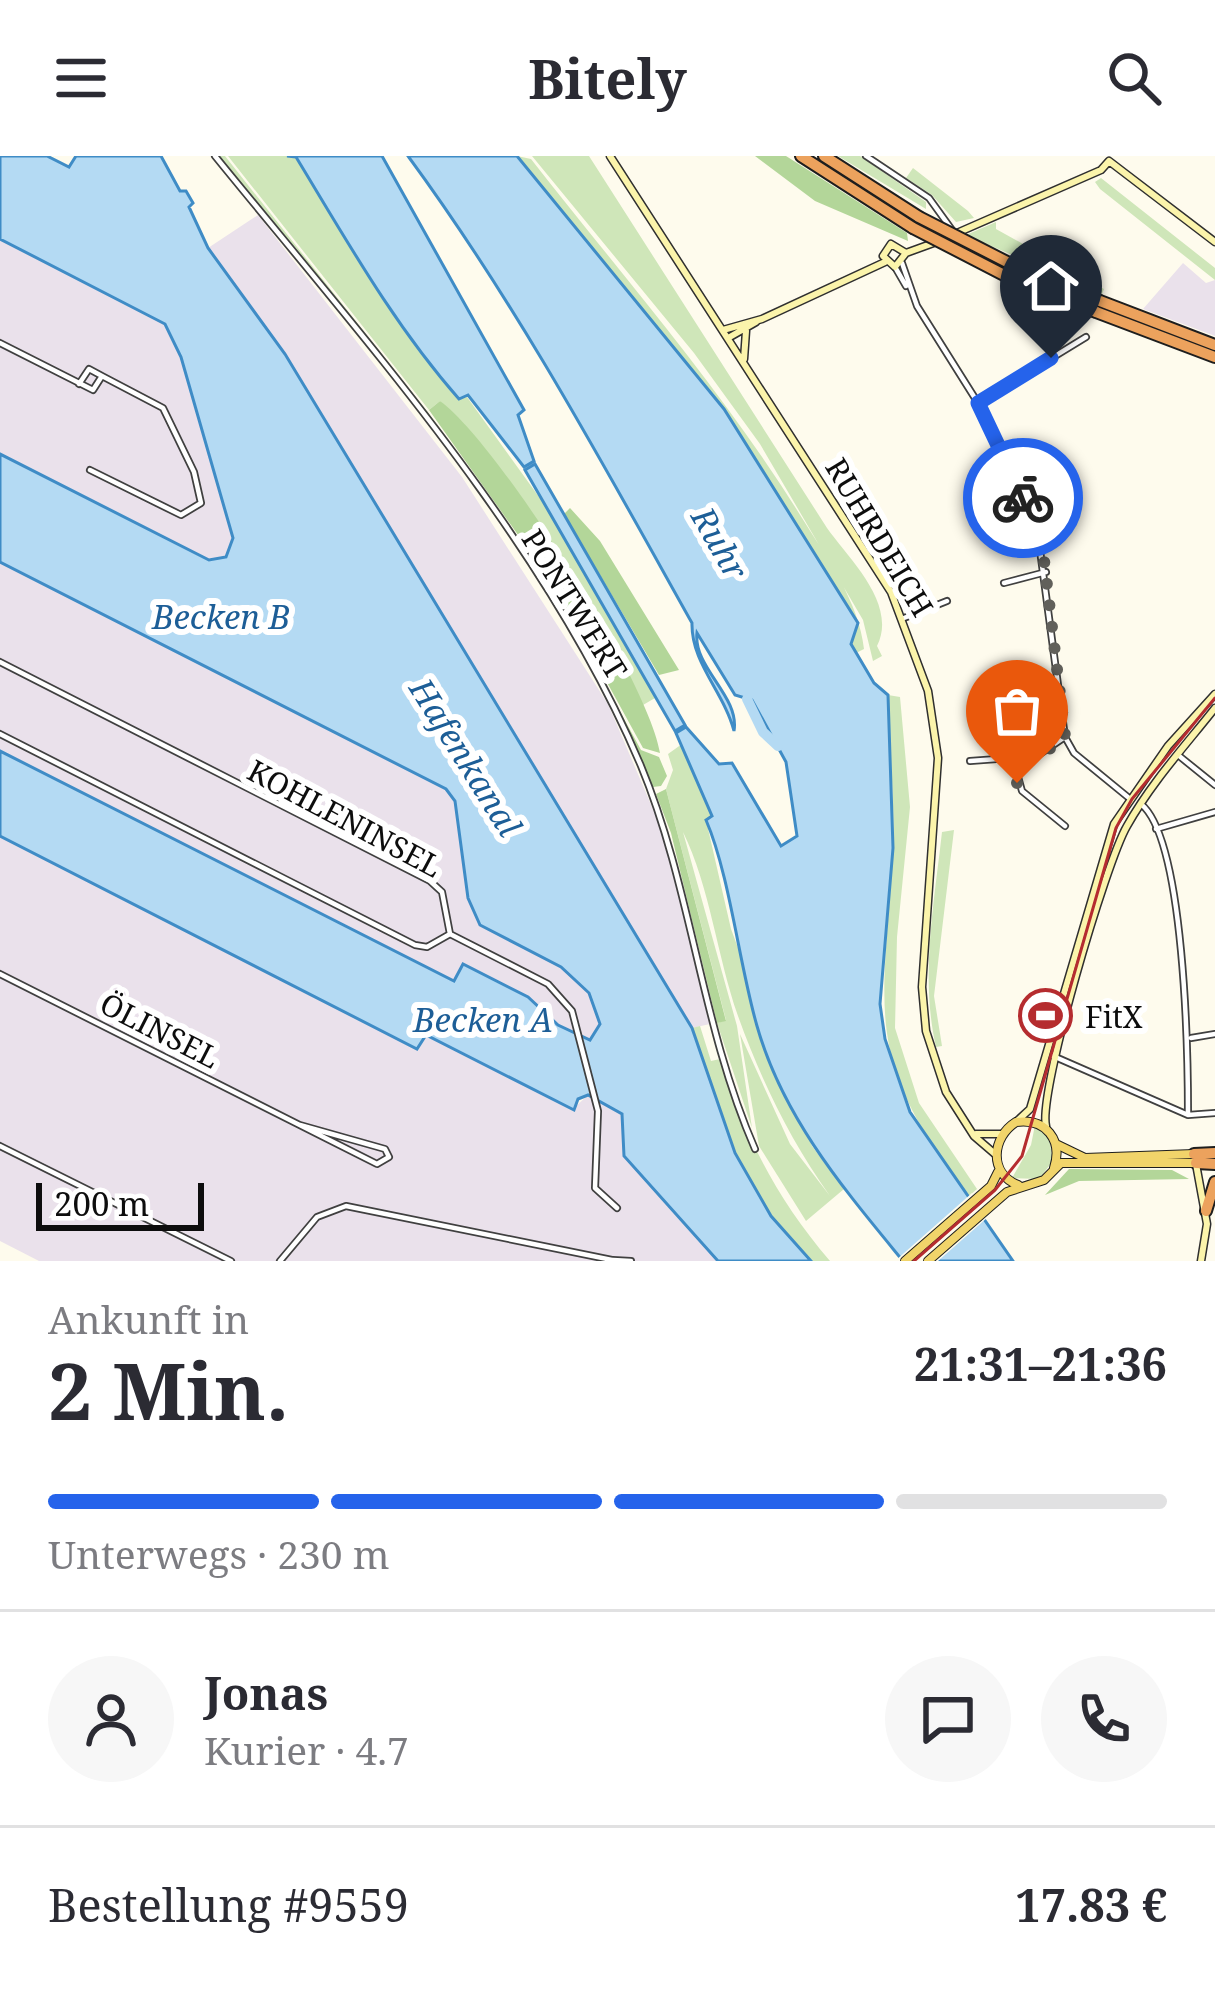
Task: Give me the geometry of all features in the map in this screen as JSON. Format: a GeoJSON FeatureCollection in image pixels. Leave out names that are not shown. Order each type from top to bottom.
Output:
{"type":"FeatureCollection","features":[{"type":"Feature","properties":{"kind":"highway"},"geometry":{"type":"LineString","coordinates":[[800,156],[916,223],[1215,357]]}},
{"type":"Feature","properties":{"kind":"highway"},"geometry":{"type":"LineString","coordinates":[[824,156],[916,223]]}},
{"type":"Feature","properties":{"kind":"highway"},"geometry":{"type":"LineString","coordinates":[[1098,306],[1215,344]]}},
{"type":"Feature","properties":{"kind":"highway"},"geometry":{"type":"LineString","coordinates":[[1195,1158],[1215,1153]]}},
{"type":"Feature","properties":{"kind":"highway"},"geometry":{"type":"LineString","coordinates":[[1195,1158],[1215,1164]]}},
{"type":"Feature","properties":{"kind":"highway"},"geometry":{"type":"LineString","coordinates":[[1207,1211],[1215,1182]]}},
{"type":"Feature","properties":{"kind":"main road","name":"RUHRDEICH"},"geometry":{"type":"LineString","coordinates":[[610,156],[904,618],[928,692],[938,758],[923,1012],[935,1067],[970,1130],[997,1158]]}},
{"type":"Feature","properties":{"kind":"main road"},"geometry":{"type":"LineString","coordinates":[[726,334],[885,262],[899,265],[906,253],[956,234],[1106,159],[1215,242]]}},
{"type":"Feature","properties":{"kind":"main road"},"geometry":{"type":"LineString","coordinates":[[885,262],[883,252],[891,244],[906,253]]}},
{"type":"Feature","properties":{"kind":"main road"},"geometry":{"type":"LineString","coordinates":[[726,334],[746,331],[759,320]]}},
{"type":"Feature","properties":{"kind":"main road"},"geometry":{"type":"LineString","coordinates":[[745,363],[746,331]]}},
{"type":"Feature","properties":{"kind":"main road"},"geometry":{"type":"LineString","coordinates":[[1048,1130],[1045,1108],[1051,1056],[1109,837],[1129,797],[1215,694]]}},
{"type":"Feature","properties":{"kind":"main road"},"geometry":{"type":"LineString","coordinates":[[970,1130],[983,1136],[1002,1134],[1030,1109],[1120,839],[1215,708]]}},
{"type":"Feature","properties":{"kind":"main road"},"geometry":{"type":"LineString","coordinates":[[1129,797],[1141,804]]}},
{"type":"Feature","properties":{"kind":"main road"},"geometry":{"type":"LineString","coordinates":[[1016,1122],[1034,1121],[1057,1144],[1085,1158],[1195,1158]]}},
{"type":"Feature","properties":{"kind":"main road"},"geometry":{"type":"LineString","coordinates":[[905,1261],[991,1186],[999,1170],[1002,1134]]}},
{"type":"Feature","properties":{"kind":"main road"},"geometry":{"type":"LineString","coordinates":[[1053,1169],[1057,1144]]}},
{"type":"Feature","properties":{"kind":"main road"},"geometry":{"type":"LineString","coordinates":[[928,1261],[1001,1197],[1018,1185],[1044,1180],[1067,1161],[1098,1166],[1195,1158]]}},
{"type":"Feature","properties":{"kind":"main road"},"geometry":{"type":"LineString","coordinates":[[1195,1158],[1207,1211],[1201,1261]]}},
{"type":"Feature","properties":{"kind":"main road"},"geometry":{"type":"LineString","coordinates":[[999,1170],[1018,1185]]}},
{"type":"Feature","properties":{"kind":"street","name":"PONTWERT"},"geometry":{"type":"LineString","coordinates":[[215,156],[465,473],[541,582],[600,683],[667,834],[713,1023],[755,1149]]}},
{"type":"Feature","properties":{"kind":"street"},"geometry":{"type":"LineString","coordinates":[[866,156],[928,198],[956,234]]}},
{"type":"Feature","properties":{"kind":"street"},"geometry":{"type":"LineString","coordinates":[[899,265],[912,296],[978,403],[1031,514],[1046,572],[1065,736],[1074,753],[1129,797]]}},
{"type":"Feature","properties":{"kind":"street"},"geometry":{"type":"LineString","coordinates":[[978,403],[1085,337]]}},
{"type":"Feature","properties":{"kind":"street"},"geometry":{"type":"LineString","coordinates":[[0,344],[93,390],[102,376]]}},
{"type":"Feature","properties":{"kind":"street"},"geometry":{"type":"LineString","coordinates":[[79,384],[88,369],[164,408],[194,472],[201,503],[181,515],[90,470]]}},
{"type":"Feature","properties":{"kind":"street"},"geometry":{"type":"LineString","coordinates":[[1004,583],[1046,572]]}},
{"type":"Feature","properties":{"kind":"street"},"geometry":{"type":"LineString","coordinates":[[904,618],[947,601]]}},
{"type":"Feature","properties":{"kind":"street","name":"KOHLENINSEL"},"geometry":{"type":"LineString","coordinates":[[0,662],[430,881],[442,892],[450,934]]}},
{"type":"Feature","properties":{"kind":"street"},"geometry":{"type":"LineString","coordinates":[[0,734],[415,945],[427,947],[450,934],[548,984],[563,998],[578,1030],[598,1111],[594,1183],[617,1208]]}},
{"type":"Feature","properties":{"kind":"street"},"geometry":{"type":"LineString","coordinates":[[970,760],[1042,755],[1065,736]]}},
{"type":"Feature","properties":{"kind":"street"},"geometry":{"type":"LineString","coordinates":[[1178,755],[1215,785]]}},
{"type":"Feature","properties":{"kind":"street"},"geometry":{"type":"LineString","coordinates":[[1013,758],[1021,789],[1065,826]]}},
{"type":"Feature","properties":{"kind":"street"},"geometry":{"type":"LineString","coordinates":[[1141,804],[1156,829],[1187,991],[1188,1114]]}},
{"type":"Feature","properties":{"kind":"street"},"geometry":{"type":"LineString","coordinates":[[1156,829],[1215,812]]}},
{"type":"Feature","properties":{"kind":"street","name":"ÖLINSEL"},"geometry":{"type":"LineString","coordinates":[[0,974],[377,1164],[389,1157],[386,1148],[300,1125]]}},
{"type":"Feature","properties":{"kind":"street"},"geometry":{"type":"LineString","coordinates":[[1189,1038],[1215,1034]]}},
{"type":"Feature","properties":{"kind":"street"},"geometry":{"type":"LineString","coordinates":[[1051,1056],[1188,1114],[1215,1113]]}},
{"type":"Feature","properties":{"kind":"street"},"geometry":{"type":"LineString","coordinates":[[0,1146],[231,1261]]}},
{"type":"Feature","properties":{"kind":"street"},"geometry":{"type":"LineString","coordinates":[[280,1261],[296,1248],[317,1217],[346,1207],[610,1261],[632,1261]]}},
{"type":"Feature","properties":{"kind":"shaded area"},"geometry":{"type":"Polygon","coordinates":[[[258,215],[462,477],[608,704],[664,835],[710,1024],[692,1028],[285,354],[208,248],[258,215]]]}},
{"type":"Feature","properties":{"kind":"shaded area"},"geometry":{"type":"Polygon","coordinates":[[[0,239],[165,324],[181,357],[233,538],[226,557],[209,560],[0,454],[0,239]]]}},
{"type":"Feature","properties":{"kind":"shaded area"},"geometry":{"type":"Polygon","coordinates":[[[1183,263],[1206,283],[1215,280],[1215,336],[1143,309],[1183,263]]]}},
{"type":"Feature","properties":{"kind":"shaded area"},"geometry":{"type":"Polygon","coordinates":[[[0,562],[446,789],[455,801],[468,898],[480,925],[561,967],[589,993],[600,1024],[591,1041],[558,1025],[528,997],[464,965],[454,982],[0,751],[0,562]]]}},
{"type":"Feature","properties":{"kind":"shaded area"},"geometry":{"type":"Polygon","coordinates":[[[0,836],[416,1048],[425,1034],[573,1109],[588,1095],[605,1103],[622,1114],[624,1157],[718,1261],[39,1261],[0,1241],[0,836]]]}},
{"type":"Feature","properties":{"kind":"green space"},"geometry":{"type":"Polygon","coordinates":[[[218,156],[225,156],[427,411],[424,414],[218,156]]]}},
{"type":"Feature","properties":{"kind":"green space"},"geometry":{"type":"Polygon","coordinates":[[[228,156],[295,156],[413,341],[459,399],[467,397],[547,508],[655,698],[643,705],[550,547],[470,437],[440,401],[429,410],[228,156]]]}},
{"type":"Feature","properties":{"kind":"green space"},"geometry":{"type":"Polygon","coordinates":[[[517,156],[531,159],[739,424],[840,581],[856,614],[864,649],[856,653],[851,643],[857,623],[724,409],[517,156]]]}},
{"type":"Feature","properties":{"kind":"green space"},"geometry":{"type":"Polygon","coordinates":[[[532,156],[589,156],[827,528],[868,583],[881,614],[877,646],[882,656],[873,661],[863,620],[760,444],[694,353],[532,156]]]}},
{"type":"Feature","properties":{"kind":"green space"},"geometry":{"type":"Polygon","coordinates":[[[755,156],[786,156],[907,233],[908,241],[815,201],[755,156]]]}},
{"type":"Feature","properties":{"kind":"green space"},"geometry":{"type":"Polygon","coordinates":[[[838,156],[860,156],[926,202],[926,209],[838,156]]]}},
{"type":"Feature","properties":{"kind":"green space"},"geometry":{"type":"Polygon","coordinates":[[[913,168],[974,218],[956,222],[932,195],[906,178],[913,168]]]}},
{"type":"Feature","properties":{"kind":"green space"},"geometry":{"type":"Polygon","coordinates":[[[1101,178],[1215,268],[1215,280],[1100,189],[1095,182],[1101,178]]]}},
{"type":"Feature","properties":{"kind":"green space"},"geometry":{"type":"Polygon","coordinates":[[[996,222],[996,229],[1104,289],[1102,294],[966,235],[996,222]]]}},
{"type":"Feature","properties":{"kind":"green space"},"geometry":{"type":"Polygon","coordinates":[[[440,401],[498,464],[568,566],[629,674],[660,753],[643,748],[553,584],[429,410],[440,401]]]}},
{"type":"Feature","properties":{"kind":"green space"},"geometry":{"type":"Polygon","coordinates":[[[427,411],[551,585],[641,750],[659,757],[667,776],[661,786],[653,787],[577,641],[424,414],[427,411]]]}},
{"type":"Feature","properties":{"kind":"green space"},"geometry":{"type":"Polygon","coordinates":[[[570,508],[600,541],[679,670],[659,675],[564,514],[570,508]]]}},
{"type":"Feature","properties":{"kind":"green space"},"geometry":{"type":"Polygon","coordinates":[[[888,695],[900,697],[910,807],[897,937],[895,1028],[919,1103],[977,1189],[968,1197],[910,1106],[887,1033],[884,996],[893,832],[888,695]]]}},
{"type":"Feature","properties":{"kind":"green space"},"geometry":{"type":"Polygon","coordinates":[[[682,744],[712,816],[706,820],[731,929],[812,1146],[844,1189],[806,1221],[759,1146],[740,1034],[790,1144],[830,1196],[789,1131],[747,1040],[683,832],[737,1026],[752,1128],[717,1023],[726,1020],[666,789],[673,770],[668,754],[682,744]]]}},
{"type":"Feature","properties":{"kind":"green space"},"geometry":{"type":"Polygon","coordinates":[[[666,789],[726,1021],[717,1023],[671,833],[656,794],[666,789]]]}},
{"type":"Feature","properties":{"kind":"green space"},"geometry":{"type":"Polygon","coordinates":[[[954,830],[934,996],[942,1046],[936,1047],[929,994],[930,940],[942,832],[954,830]]]}},
{"type":"Feature","properties":{"kind":"green space"},"geometry":{"type":"Polygon","coordinates":[[[700,1026],[711,1061],[720,1059],[764,1166],[830,1261],[812,1261],[771,1216],[735,1153],[692,1028],[700,1026]]]}},
{"type":"Feature","properties":{"kind":"green space"},"geometry":{"type":"Polygon","coordinates":[[[1035,1125],[1049,1138],[1053,1161],[1039,1179],[1012,1178],[1031,1145],[1035,1125]]]}},
{"type":"Feature","properties":{"kind":"green space"},"geometry":{"type":"Polygon","coordinates":[[[1069,1169],[1172,1170],[1189,1179],[1079,1181],[1045,1195],[1069,1169]]]}},
{"type":"Feature","properties":{"kind":"water"},"geometry":{"type":"Polygon","coordinates":[[[0,156],[47,156],[69,167],[76,156],[161,156],[180,191],[186,191],[193,203],[189,207],[208,248],[285,354],[692,1028],[735,1153],[771,1216],[811,1261],[718,1261],[624,1156],[622,1114],[588,1095],[578,1099],[574,1110],[426,1035],[417,1049],[0,836],[0,751],[454,981],[463,964],[528,997],[558,1025],[590,1040],[600,1024],[589,993],[561,967],[480,925],[468,898],[455,801],[446,789],[0,562],[0,454],[209,560],[226,557],[233,538],[181,357],[165,324],[0,239],[0,156]]]}},
{"type":"Feature","properties":{"kind":"water"},"geometry":{"type":"Polygon","coordinates":[[[287,156],[382,156],[524,410],[518,415],[534,461],[524,467],[468,395],[459,399],[435,371],[372,282],[296,157],[287,156]]]}},
{"type":"Feature","properties":{"kind":"water","name":"Ruhr"},"geometry":{"type":"Polygon","coordinates":[[[408,156],[517,156],[724,409],[858,623],[851,644],[874,683],[888,695],[893,848],[880,1004],[885,1039],[910,1112],[1013,1261],[903,1261],[818,1151],[782,1091],[757,1026],[722,867],[706,820],[712,816],[676,733],[686,727],[719,764],[732,763],[781,846],[797,836],[786,762],[752,700],[735,695],[697,633],[702,658],[730,706],[734,731],[702,664],[692,623],[625,504],[522,326],[408,156]]]}},
{"type":"Feature","properties":{"kind":"water"},"geometry":{"type":"Polygon","coordinates":[[[535,464],[685,725],[675,731],[525,470],[535,464]]]}},
{"type":"Feature","properties":{"kind":"pier"},"geometry":{"type":"Polygon","coordinates":[[[972,1193],[988,1217],[938,1261],[895,1261],[972,1193]]]}},
{"type":"Feature","properties":{"kind":"waterway"},"geometry":{"type":"LineString","coordinates":[[747,699],[763,732],[778,746]]}},
{"type":"Feature","properties":{"kind":"tram line"},"geometry":{"type":"LineString","coordinates":[[914,1261],[995,1190],[1022,1156],[1116,828],[1132,799],[1215,698]]}},
{"type":"Feature","properties":{"kind":"way so far"},"geometry":{"type":"LineString","coordinates":[[1017,783],[1013,758],[1042,755],[1065,736],[1042,543],[1023,498]]}},
{"type":"Feature","properties":{"kind":"place","name":"FitX"},"geometry":{"type":"Point","coordinates":[1046,1016]}},
{"type":"Feature","properties":{"kind":"route"},"geometry":{"type":"LineString","coordinates":[[1023,498],[978,403],[1051,358]]}},
{"type":"Feature","properties":{"kind":"water label","name":"Becken B"},"geometry":{"type":"Point","coordinates":[221,616]}},
{"type":"Feature","properties":{"kind":"water label","name":"Hafenkanal"},"geometry":{"type":"Point","coordinates":[466,757]}},
{"type":"Feature","properties":{"kind":"water label","name":"Becken A"},"geometry":{"type":"Point","coordinates":[483,1019]}}]}
